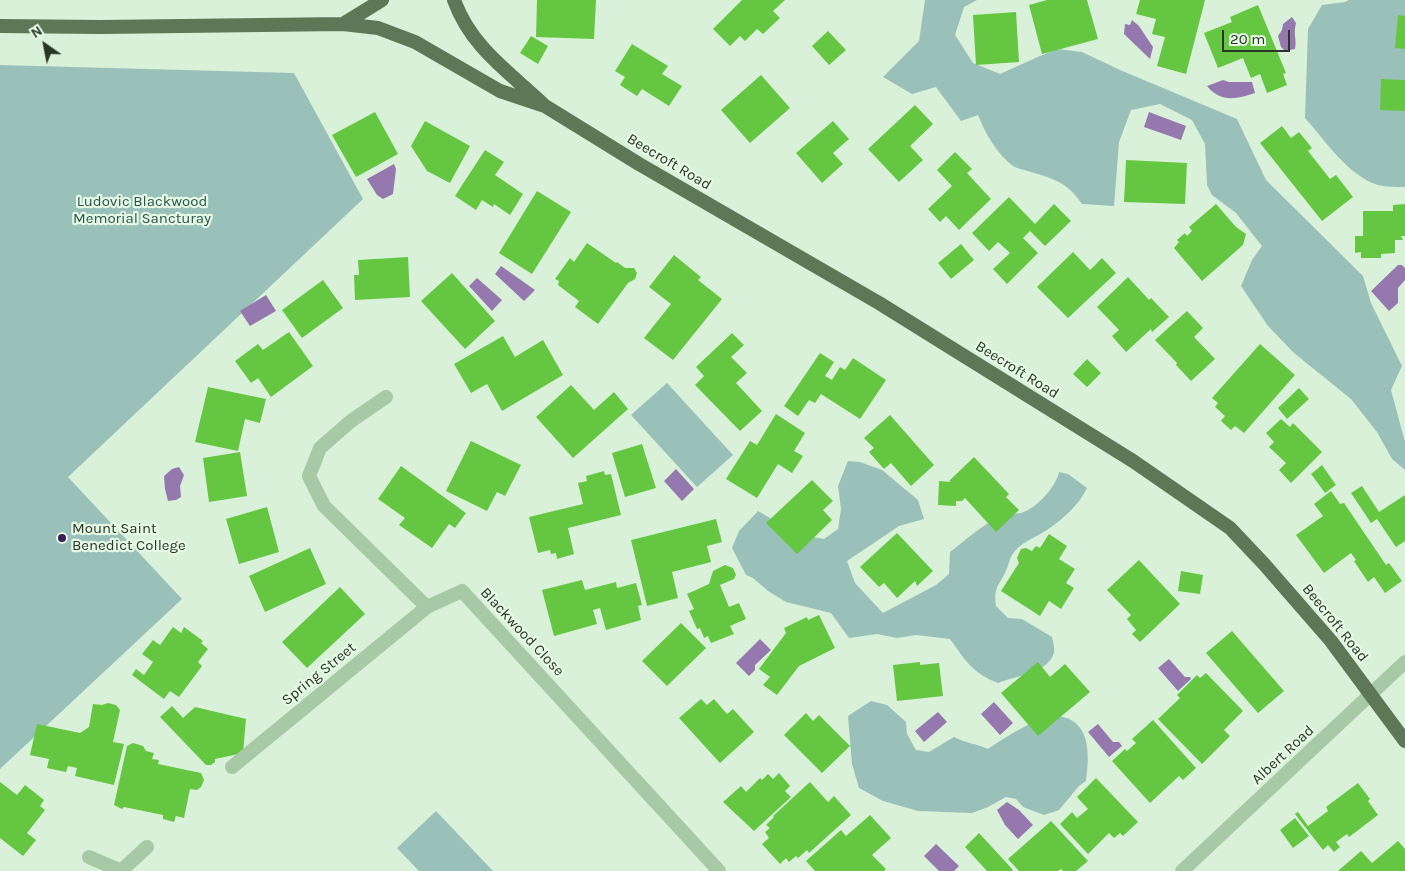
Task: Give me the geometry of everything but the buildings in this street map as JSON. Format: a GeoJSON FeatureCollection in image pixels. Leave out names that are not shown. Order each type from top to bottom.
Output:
{"type":"FeatureCollection","features":[{"type":"Feature","properties":{"kind":"main road"},"geometry":{"type":"LineString","coordinates":[[343,24],[382,0]]}},
{"type":"Feature","properties":{"kind":"main road","name":"Beecroft Road"},"geometry":{"type":"LineString","coordinates":[[454,0],[459,14],[471,34],[489,55],[545,106],[639,164],[880,303],[1133,461],[1230,528],[1331,641],[1405,741]]}},
{"type":"Feature","properties":{"kind":"main road","name":"Beecroft Road"},"geometry":{"type":"LineString","coordinates":[[0,26],[101,27],[343,24],[378,28],[415,42],[500,92],[545,106]]}},
{"type":"Feature","properties":{"kind":"street"},"geometry":{"type":"LineString","coordinates":[[386,398],[351,421],[320,448],[309,476],[324,506],[426,607]]}},
{"type":"Feature","properties":{"kind":"street","name":"Blackwood Close"},"geometry":{"type":"LineString","coordinates":[[426,607],[462,591],[719,871]]}},
{"type":"Feature","properties":{"kind":"street","name":"Spring Street"},"geometry":{"type":"LineString","coordinates":[[232,767],[426,607]]}},
{"type":"Feature","properties":{"kind":"street","name":"Albert Road"},"geometry":{"type":"LineString","coordinates":[[1182,871],[1405,662]]}},
{"type":"Feature","properties":{"kind":"street"},"geometry":{"type":"LineString","coordinates":[[89,857],[121,871],[147,847]]}},
{"type":"Feature","properties":{"kind":"green space"},"geometry":{"type":"Polygon","coordinates":[[[925,0],[977,0],[964,7],[955,35],[973,63],[1000,74],[1057,49],[1082,52],[1237,119],[1266,180],[1363,276],[1371,303],[1402,366],[1391,390],[1405,442],[1405,470],[1392,459],[1377,432],[1351,399],[1294,353],[1268,326],[1241,286],[1252,260],[1262,246],[1236,213],[1212,195],[1207,185],[1205,144],[1192,120],[1160,104],[1131,110],[1119,142],[1114,206],[1082,204],[1066,186],[1047,177],[1013,166],[992,143],[978,115],[961,121],[936,87],[912,94],[883,77],[919,41],[925,0]]]}},
{"type":"Feature","properties":{"kind":"green space"},"geometry":{"type":"Polygon","coordinates":[[[1349,0],[1405,0],[1405,187],[1378,185],[1357,174],[1347,166],[1305,118],[1308,29],[1322,5],[1349,0]]]}},
{"type":"Feature","properties":{"kind":"green space","name":"Ludovic Blackwood Memorial Sancturay"},"geometry":{"type":"Polygon","coordinates":[[[0,65],[294,73],[363,199],[68,477],[182,599],[0,769],[0,65]]]}},
{"type":"Feature","properties":{"kind":"green space"},"geometry":{"type":"Polygon","coordinates":[[[667,383],[733,455],[697,487],[631,415],[667,383]]]}},
{"type":"Feature","properties":{"kind":"green space"},"geometry":{"type":"Polygon","coordinates":[[[848,461],[860,462],[882,470],[918,500],[924,519],[899,526],[847,561],[855,583],[883,613],[936,585],[949,574],[950,552],[976,531],[998,518],[1007,514],[1021,513],[1033,507],[1050,491],[1059,472],[1068,474],[1087,488],[1080,500],[1065,516],[1047,530],[1023,543],[1015,551],[995,595],[996,606],[1008,618],[1022,619],[1052,637],[1054,653],[1051,660],[1030,673],[998,683],[982,675],[965,660],[950,639],[916,635],[897,638],[877,634],[849,638],[831,613],[786,602],[746,575],[732,548],[739,531],[758,511],[806,535],[824,539],[838,529],[841,509],[838,486],[848,461]]]}},
{"type":"Feature","properties":{"kind":"green space"},"geometry":{"type":"Polygon","coordinates":[[[871,701],[887,705],[906,722],[907,734],[916,750],[929,752],[954,737],[988,749],[1020,729],[1039,720],[1053,716],[1065,718],[1075,722],[1085,738],[1088,759],[1086,781],[1079,786],[1059,810],[1044,815],[1023,807],[1016,799],[1006,797],[972,813],[918,811],[883,801],[859,788],[852,764],[848,716],[871,701]]]}},
{"type":"Feature","properties":{"kind":"green space"},"geometry":{"type":"Polygon","coordinates":[[[436,811],[493,871],[419,871],[397,848],[436,811]]]}},
{"type":"Feature","properties":{"kind":"shaded area"},"geometry":{"type":"Polygon","coordinates":[[[1292,17],[1296,23],[1295,49],[1285,51],[1281,47],[1278,36],[1283,24],[1292,17]]]}},
{"type":"Feature","properties":{"kind":"shaded area"},"geometry":{"type":"Polygon","coordinates":[[[1132,20],[1139,26],[1153,47],[1150,59],[1124,34],[1125,24],[1130,25],[1132,20]]]}},
{"type":"Feature","properties":{"kind":"shaded area"},"geometry":{"type":"Polygon","coordinates":[[[1223,80],[1229,82],[1252,82],[1255,93],[1229,98],[1218,95],[1207,86],[1223,80]]]}},
{"type":"Feature","properties":{"kind":"shaded area"},"geometry":{"type":"Polygon","coordinates":[[[1149,112],[1186,126],[1181,140],[1144,127],[1149,112]]]}},
{"type":"Feature","properties":{"kind":"shaded area"},"geometry":{"type":"Polygon","coordinates":[[[394,164],[396,169],[393,194],[383,199],[377,195],[367,179],[394,164]]]}},
{"type":"Feature","properties":{"kind":"shaded area"},"geometry":{"type":"Polygon","coordinates":[[[1398,265],[1402,265],[1405,268],[1405,280],[1398,288],[1398,303],[1389,311],[1371,291],[1398,265]]]}},
{"type":"Feature","properties":{"kind":"shaded area"},"geometry":{"type":"Polygon","coordinates":[[[501,266],[535,290],[524,301],[495,274],[501,266]]]}},
{"type":"Feature","properties":{"kind":"shaded area"},"geometry":{"type":"Polygon","coordinates":[[[477,278],[502,300],[492,311],[469,286],[477,278]]]}},
{"type":"Feature","properties":{"kind":"shaded area"},"geometry":{"type":"Polygon","coordinates":[[[266,295],[276,311],[250,326],[240,311],[266,295]]]}},
{"type":"Feature","properties":{"kind":"shaded area"},"geometry":{"type":"Polygon","coordinates":[[[179,467],[184,475],[180,486],[181,497],[168,501],[164,476],[172,469],[179,467]]]}},
{"type":"Feature","properties":{"kind":"shaded area"},"geometry":{"type":"Polygon","coordinates":[[[676,469],[694,489],[682,501],[664,481],[676,469]]]}},
{"type":"Feature","properties":{"kind":"shaded area"},"geometry":{"type":"Polygon","coordinates":[[[760,639],[771,650],[755,665],[755,670],[749,676],[736,663],[760,639]]]}},
{"type":"Feature","properties":{"kind":"shaded area"},"geometry":{"type":"Polygon","coordinates":[[[1169,659],[1185,677],[1190,677],[1191,679],[1178,691],[1158,668],[1169,659]]]}},
{"type":"Feature","properties":{"kind":"shaded area"},"geometry":{"type":"Polygon","coordinates":[[[994,702],[1013,723],[1000,735],[981,714],[994,702]]]}},
{"type":"Feature","properties":{"kind":"shaded area"},"geometry":{"type":"Polygon","coordinates":[[[938,712],[947,722],[924,742],[915,731],[938,712]]]}},
{"type":"Feature","properties":{"kind":"shaded area"},"geometry":{"type":"Polygon","coordinates":[[[1098,724],[1113,742],[1119,742],[1122,746],[1109,757],[1088,732],[1098,724]]]}},
{"type":"Feature","properties":{"kind":"shaded area"},"geometry":{"type":"Polygon","coordinates":[[[1007,802],[1019,810],[1033,825],[1018,839],[1005,825],[997,810],[1007,802]]]}},
{"type":"Feature","properties":{"kind":"shaded area"},"geometry":{"type":"Polygon","coordinates":[[[936,844],[959,866],[954,871],[939,871],[924,856],[936,844]]]}},
{"type":"Feature","properties":{"kind":"place","name":"Mount Saint Benedict College"},"geometry":{"type":"Point","coordinates":[62,538]}}]}
